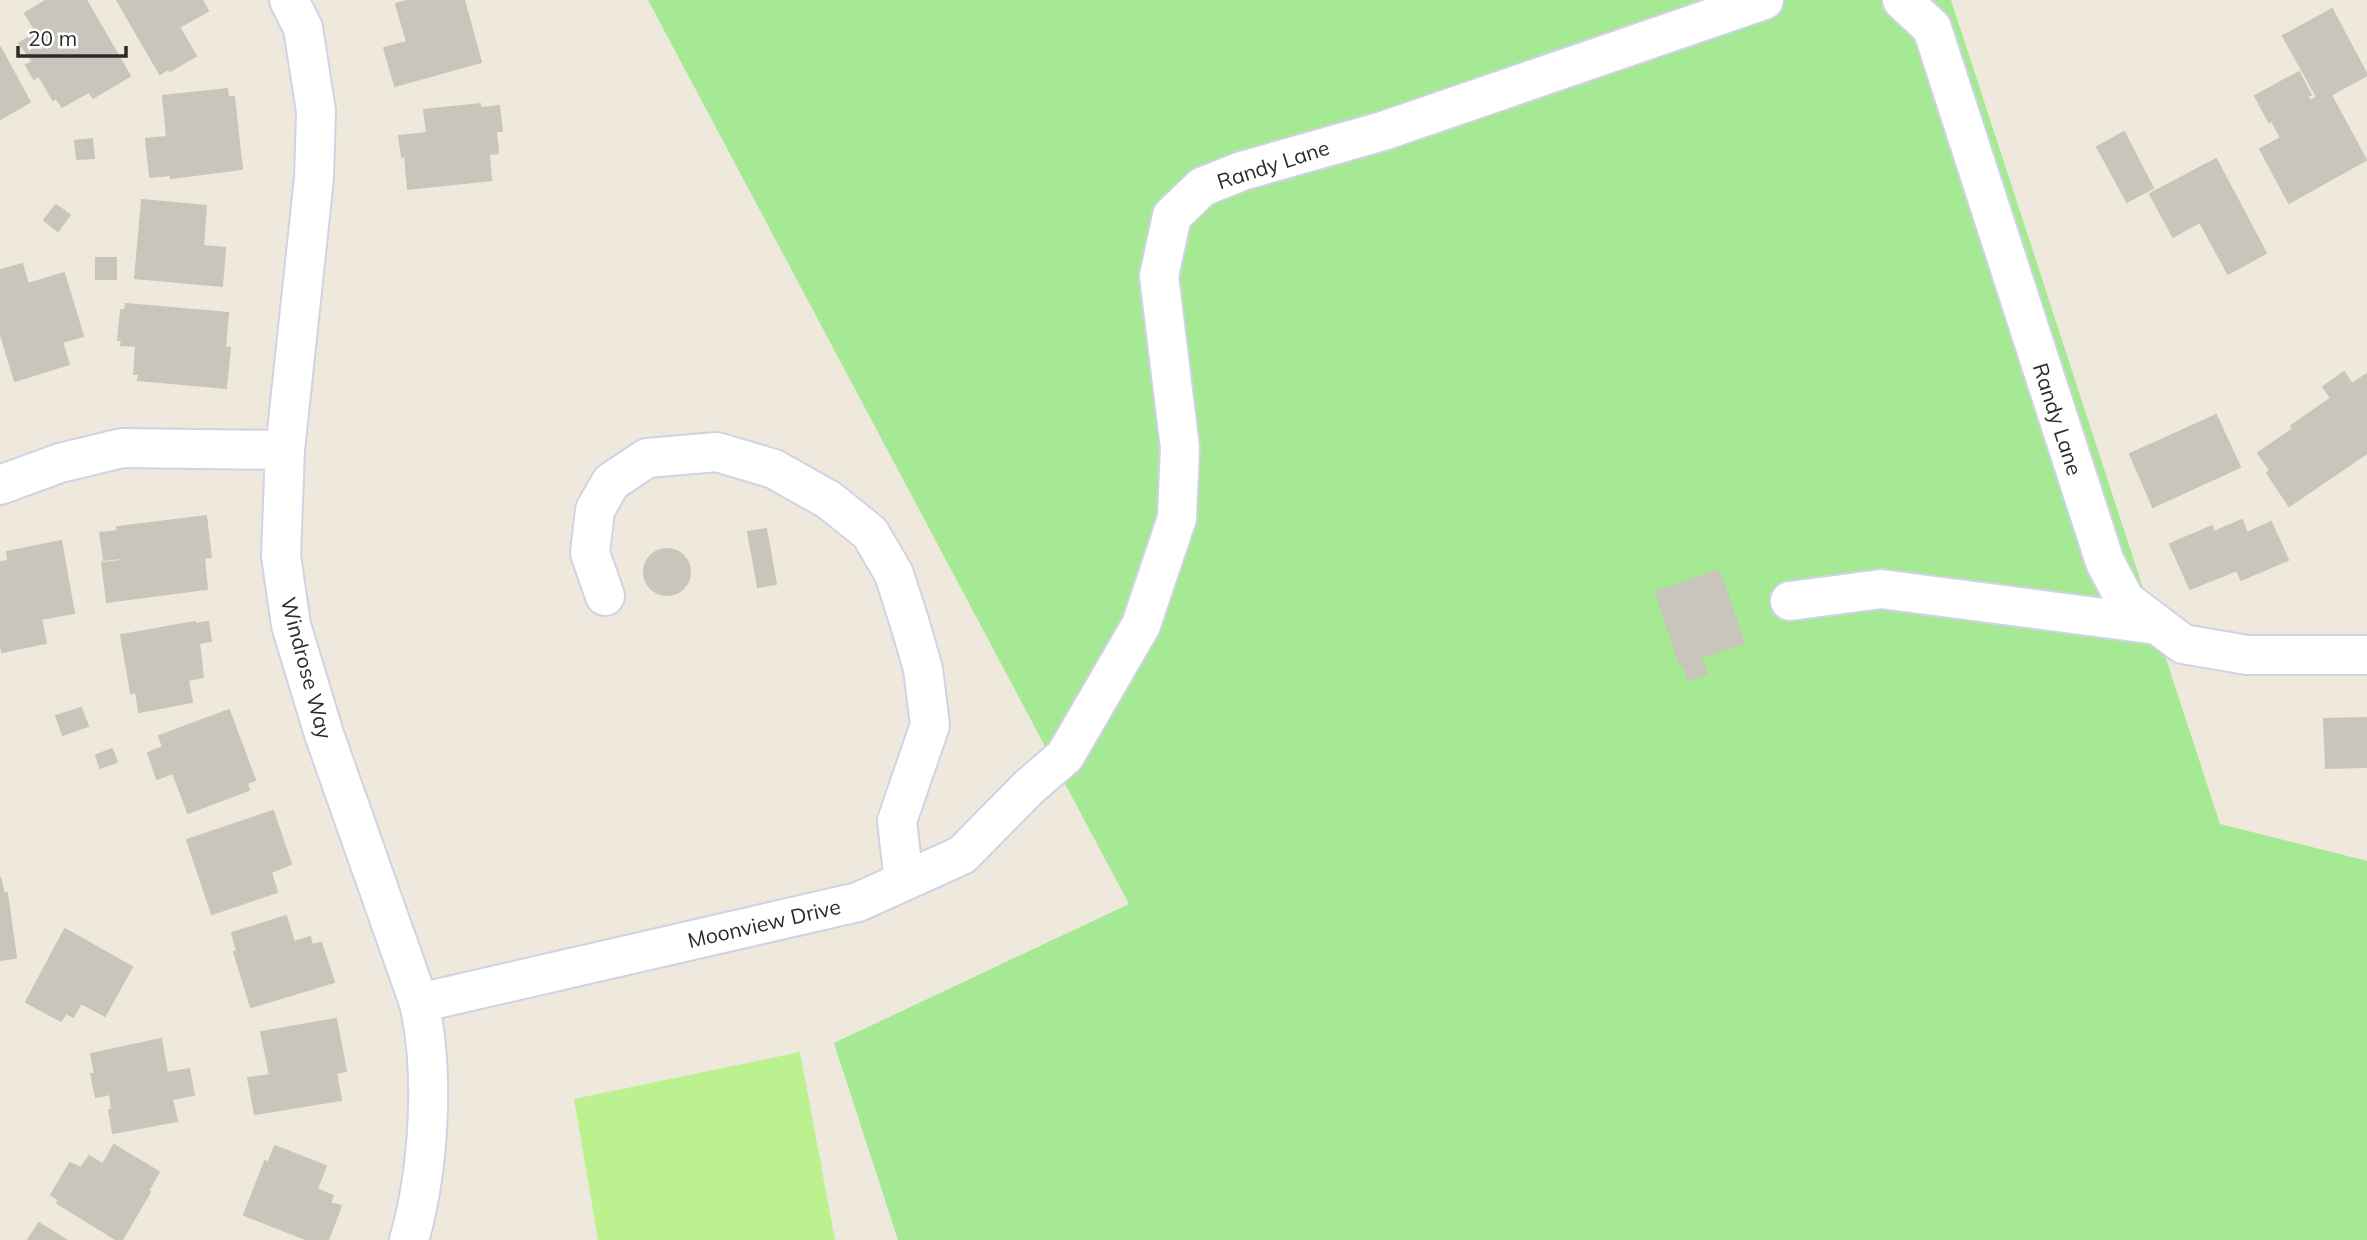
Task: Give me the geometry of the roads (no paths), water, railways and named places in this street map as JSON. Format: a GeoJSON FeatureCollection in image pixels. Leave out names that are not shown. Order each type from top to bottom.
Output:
{"type":"FeatureCollection","features":[{"type":"Feature","properties":{"kind":"street","name":"Windrose Way"},"geometry":{"type":"LineString","coordinates":[[289,0],[303,28],[316,111],[314,178],[285,450],[281,556],[291,625],[324,734],[424,1023],[428,1086],[427,1128],[422,1182],[409,1240]]}},
{"type":"Feature","properties":{"kind":"street","name":"Randy Lane"},"geometry":{"type":"LineString","coordinates":[[1065,756],[1141,625],[1177,518],[1180,449],[1159,276],[1172,216],[1202,187],[1242,171],[1383,131],[1764,0]]}},
{"type":"Feature","properties":{"kind":"street","name":"Randy Lane"},"geometry":{"type":"LineString","coordinates":[[1902,0],[1932,28],[2105,562],[2125,600],[2183,644],[2247,655],[2367,655]]}},
{"type":"Feature","properties":{"kind":"street"},"geometry":{"type":"LineString","coordinates":[[0,485],[60,463],[122,448],[285,450]]}},
{"type":"Feature","properties":{"kind":"street"},"geometry":{"type":"LineString","coordinates":[[605,596],[590,552],[595,510],[611,482],[647,458],[717,452],[774,469],[829,499],[870,533],[894,574],[911,624],[923,670],[930,725],[897,821],[904,881]]}},
{"type":"Feature","properties":{"kind":"street"},"geometry":{"type":"LineString","coordinates":[[1790,601],[1881,589],[2159,625]]}},
{"type":"Feature","properties":{"kind":"street","name":"Moonview Drive"},"geometry":{"type":"LineString","coordinates":[[419,1003],[858,902],[962,855],[1028,788],[1065,756]]}}]}
